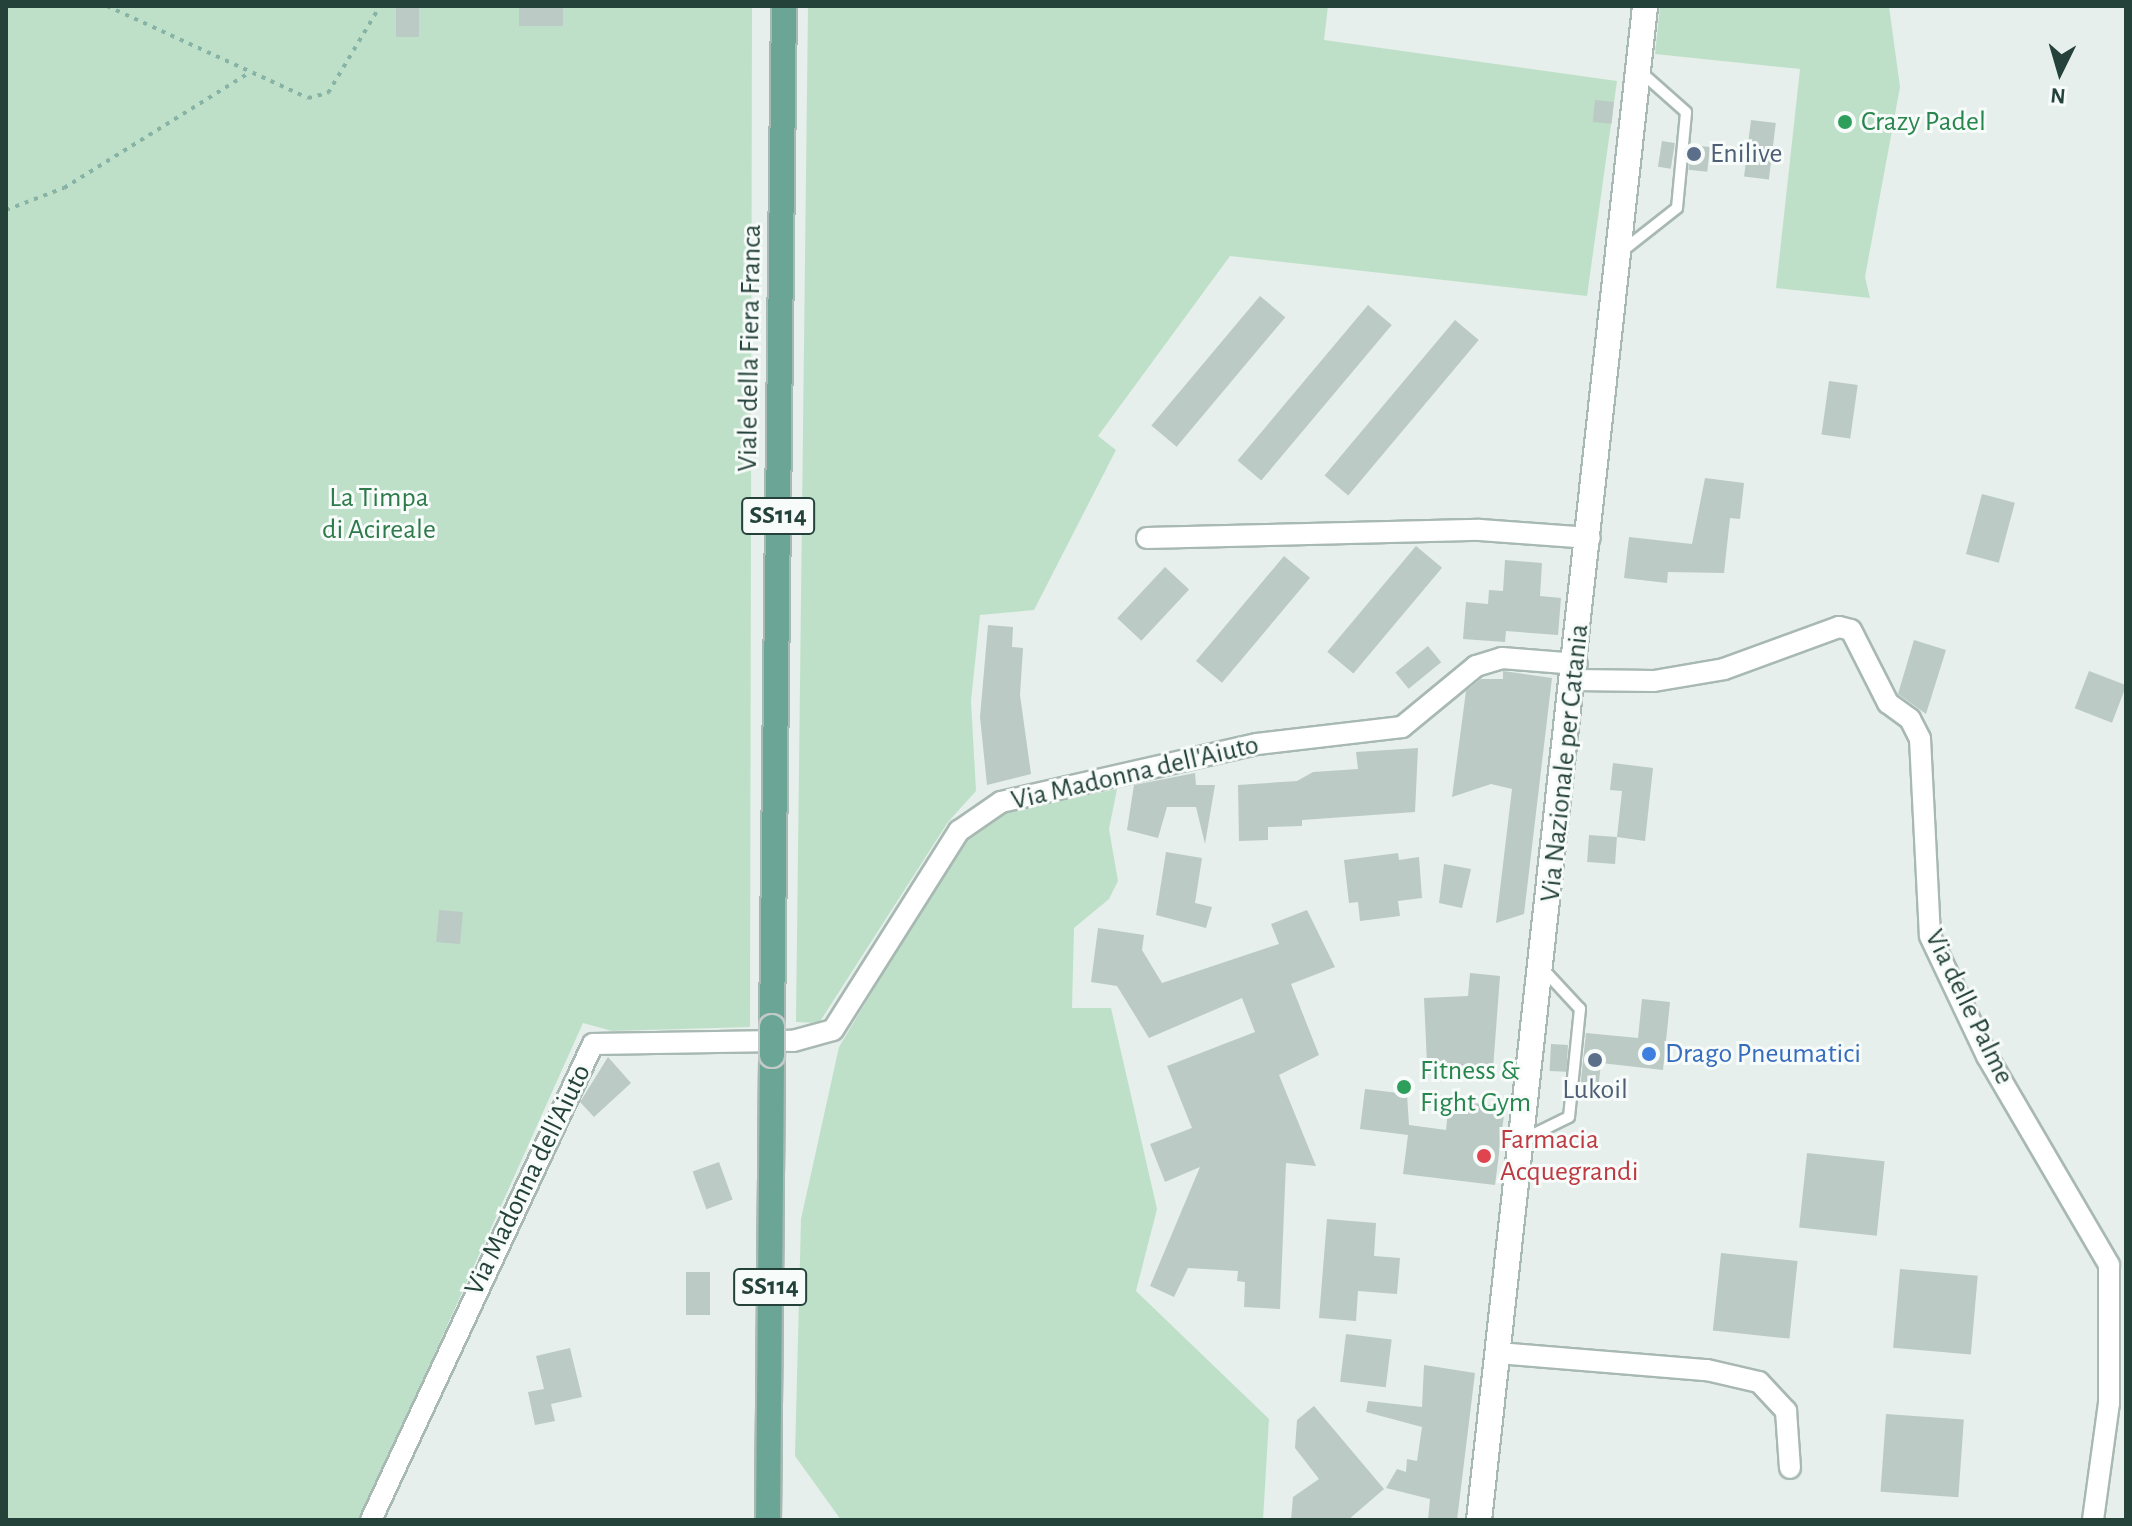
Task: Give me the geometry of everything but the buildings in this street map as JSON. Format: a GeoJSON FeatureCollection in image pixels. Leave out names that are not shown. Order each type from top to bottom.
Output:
{"type":"FeatureCollection","features":[{"type":"Feature","properties":{"kind":"main road","name":"Viale della Fiera Franca"},"geometry":{"type":"LineString","coordinates":[[768,1520],[784,6]]}},
{"type":"Feature","properties":{"kind":"main road","name":"Via Nazionale per Catania"},"geometry":{"type":"LineString","coordinates":[[1479,1520],[1576,672],[1645,6]]}},
{"type":"Feature","properties":{"kind":"street"},"geometry":{"type":"LineString","coordinates":[[1147,538],[1480,530],[1590,538]]}},
{"type":"Feature","properties":{"kind":"street","name":"Via delle Palme"},"geometry":{"type":"LineString","coordinates":[[1576,672],[1654,681],[1724,669],[1839,627],[1851,630],[1888,703],[1910,719],[1920,739],[1930,936],[1987,1056],[2109,1265],[2109,1403],[2093,1520]]}},
{"type":"Feature","properties":{"kind":"street","name":"Via Madonna dell'Aiuto"},"geometry":{"type":"LineString","coordinates":[[371,1520],[593,1044],[793,1041],[833,1030],[959,831],[1001,802],[1257,744],[1402,727],[1476,666],[1502,658],[1576,672]]}},
{"type":"Feature","properties":{"kind":"street"},"geometry":{"type":"LineString","coordinates":[[1498,1353],[1707,1370],[1759,1382],[1786,1411],[1790,1468]]}},
{"type":"Feature","properties":{"kind":"lane"},"geometry":{"type":"LineString","coordinates":[[1620,254],[1677,208],[1686,112],[1638,70]]}},
{"type":"Feature","properties":{"kind":"lane"},"geometry":{"type":"LineString","coordinates":[[1522,1140],[1569,1117],[1580,1009],[1542,968]]}},
{"type":"Feature","properties":{"kind":"path"},"geometry":{"type":"LineString","coordinates":[[107,6],[247,74],[308,98],[328,93],[380,6]]}},
{"type":"Feature","properties":{"kind":"path"},"geometry":{"type":"LineString","coordinates":[[6,210],[64,188],[247,74]]}},
{"type":"Feature","properties":{"kind":"green space","name":"La Timpa di Acireale"},"geometry":{"type":"Polygon","coordinates":[[[6,6],[752,6],[750,1027],[612,1031],[583,1023],[360,1520],[6,1520],[6,6]]]}},
{"type":"Feature","properties":{"kind":"green space"},"geometry":{"type":"Polygon","coordinates":[[[808,6],[1328,6],[1324,40],[1617,81],[1587,296],[1230,256],[1098,436],[1116,450],[1034,610],[980,615],[971,701],[976,791],[948,822],[819,1023],[796,1022],[808,6]]]}},
{"type":"Feature","properties":{"kind":"green space","name":"Crazy Padel"},"geometry":{"type":"Polygon","coordinates":[[[1660,6],[1889,6],[1900,87],[1865,277],[1870,298],[1776,288],[1800,69],[1655,54],[1660,6]]]}},
{"type":"Feature","properties":{"kind":"green space"},"geometry":{"type":"Polygon","coordinates":[[[1117,789],[1109,829],[1118,881],[1109,899],[1074,928],[1072,1008],[1111,1008],[1157,1209],[1136,1291],[1269,1419],[1263,1520],[841,1520],[795,1456],[801,1219],[839,1047],[964,838],[1006,812],[1117,789]]]}},
{"type":"Feature","properties":{"kind":"place","name":"Crazy Padel"},"geometry":{"type":"Point","coordinates":[1845,122]}},
{"type":"Feature","properties":{"kind":"place","name":"Enilive"},"geometry":{"type":"Point","coordinates":[1694,154]}},
{"type":"Feature","properties":{"kind":"place","name":"Drago Pneumatici"},"geometry":{"type":"Point","coordinates":[1649,1054]}},
{"type":"Feature","properties":{"kind":"place","name":"Lukoil"},"geometry":{"type":"Point","coordinates":[1595,1060]}},
{"type":"Feature","properties":{"kind":"place","name":"Fitness & Fight Gym"},"geometry":{"type":"Point","coordinates":[1404,1087]}},
{"type":"Feature","properties":{"kind":"place","name":"Farmacia Acquegrandi"},"geometry":{"type":"Point","coordinates":[1484,1156]}}]}
